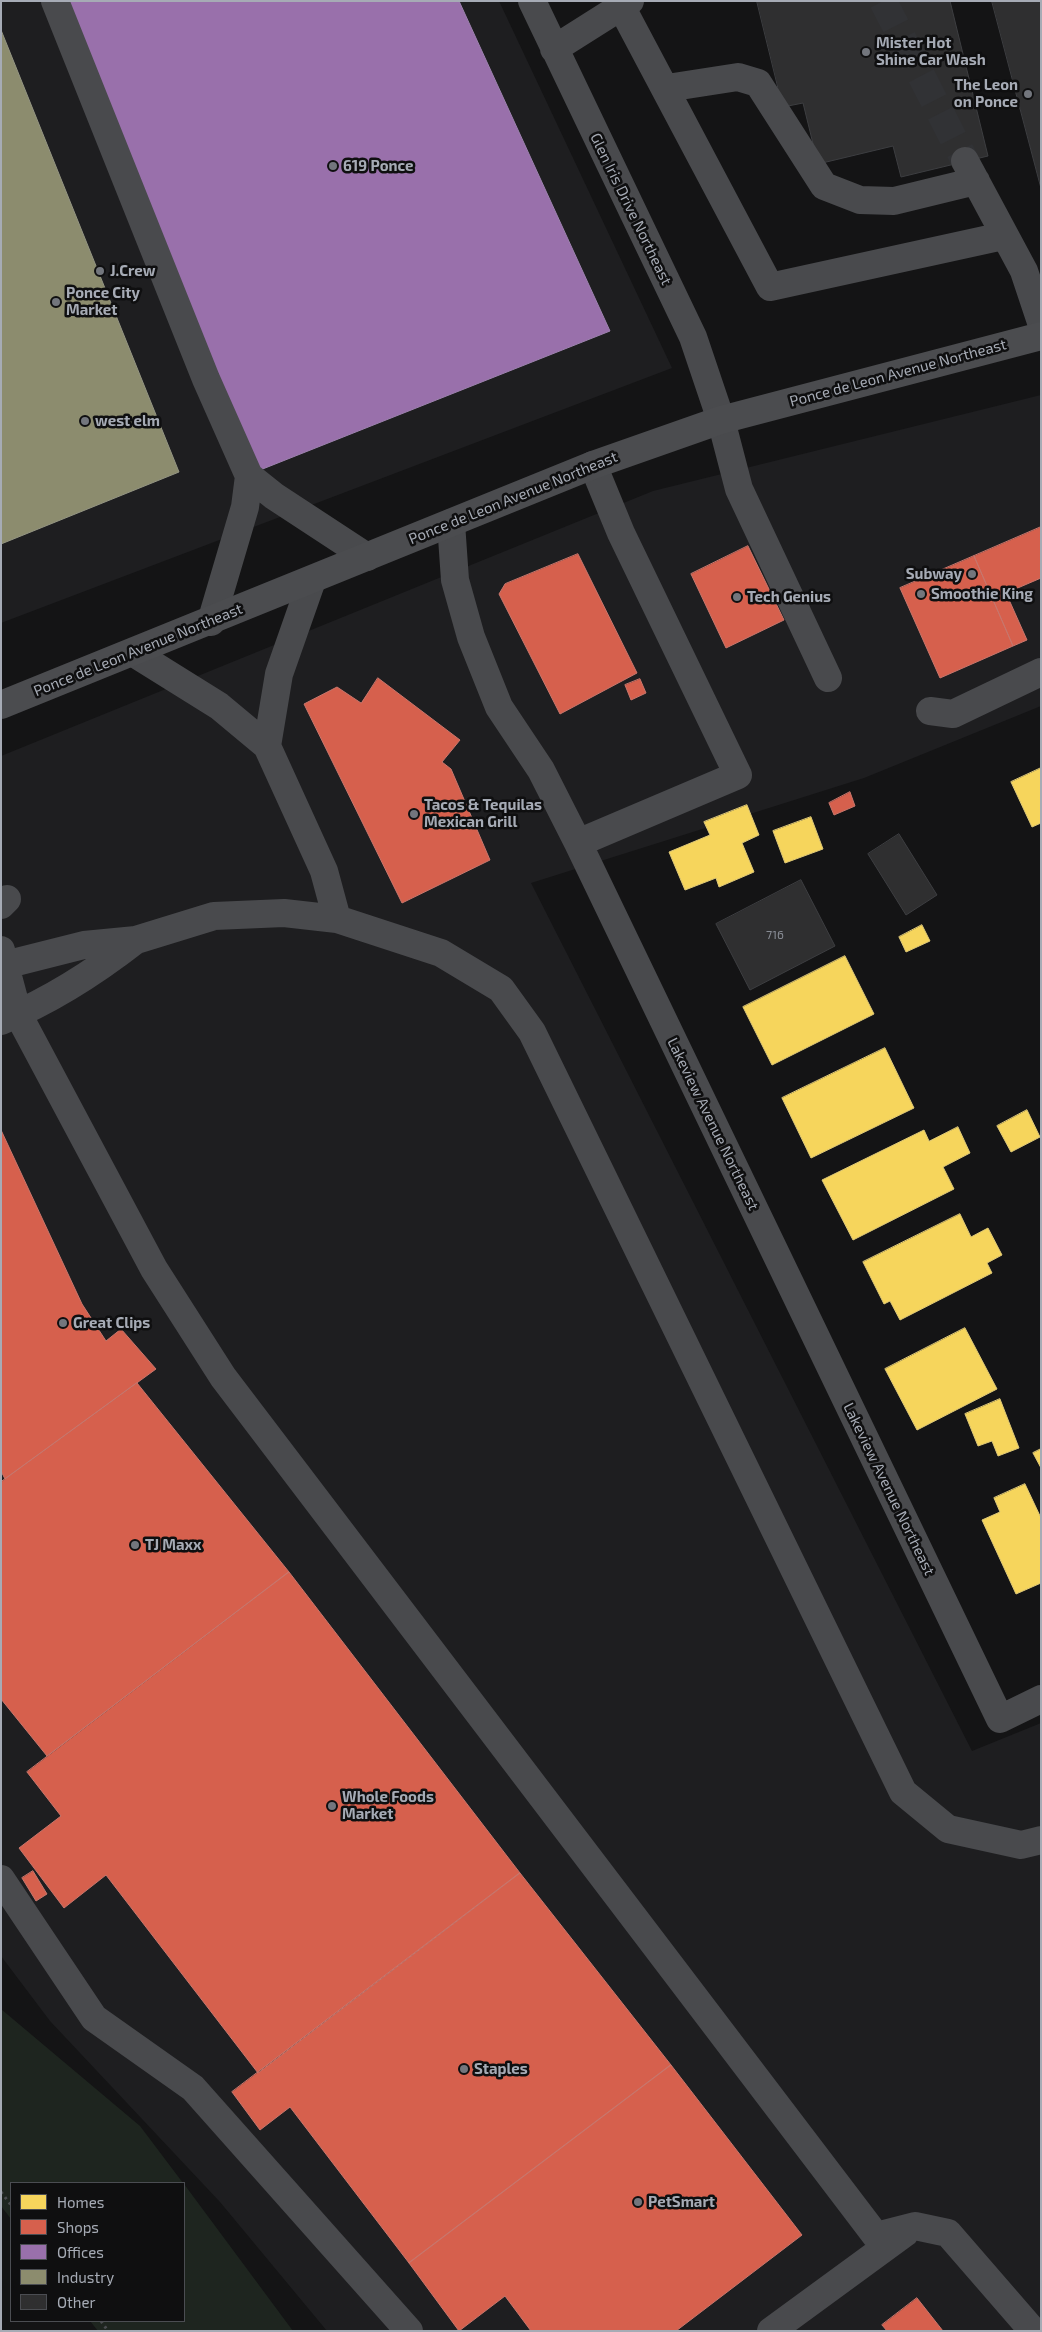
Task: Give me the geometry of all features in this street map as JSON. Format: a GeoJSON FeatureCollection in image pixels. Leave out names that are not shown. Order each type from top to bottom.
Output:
{"type":"FeatureCollection","features":[{"type":"Feature","properties":{"kind":"highway","name":"Ponce de Leon Avenue Northeast"},"geometry":{"type":"LineString","coordinates":[[1,706],[211,622],[593,464],[721,420],[1041,336]]}},
{"type":"Feature","properties":{"kind":"street"},"geometry":{"type":"LineString","coordinates":[[55,1],[206,379],[249,476],[274,496],[367,557]]}},
{"type":"Feature","properties":{"kind":"street","name":"Glen Iris Drive Northeast"},"geometry":{"type":"LineString","coordinates":[[532,1],[693,337],[721,420],[739,489],[828,678]]}},
{"type":"Feature","properties":{"kind":"street"},"geometry":{"type":"LineString","coordinates":[[554,49],[625,4],[666,88],[770,287],[1004,236]]}},
{"type":"Feature","properties":{"kind":"street"},"geometry":{"type":"LineString","coordinates":[[666,88],[738,77],[758,83],[824,186],[860,200],[894,201],[971,171],[1024,271],[1041,322]]}},
{"type":"Feature","properties":{"kind":"street"},"geometry":{"type":"LineString","coordinates":[[578,843],[738,775],[621,533],[593,464]]}},
{"type":"Feature","properties":{"kind":"street"},"geometry":{"type":"LineString","coordinates":[[211,622],[245,507],[249,476]]}},
{"type":"Feature","properties":{"kind":"street","name":"Lakeview Avenue Northeast"},"geometry":{"type":"LineString","coordinates":[[451,523],[455,580],[471,637],[499,707],[541,770],[578,843],[1000,1719],[1041,1699]]}},
{"type":"Feature","properties":{"kind":"street"},"geometry":{"type":"LineString","coordinates":[[266,746],[279,674],[312,580]]}},
{"type":"Feature","properties":{"kind":"street"},"geometry":{"type":"LineString","coordinates":[[134,653],[219,706],[266,746],[324,871],[337,919]]}},
{"type":"Feature","properties":{"kind":"street"},"geometry":{"type":"LineString","coordinates":[[930,711],[953,714],[1041,672]]}},
{"type":"Feature","properties":{"kind":"street"},"geometry":{"type":"LineString","coordinates":[[1033,2331],[948,2233],[915,2226],[876,2236],[223,1377],[154,1269],[10,1018],[2,960],[84,945],[136,940],[214,916],[284,913],[337,919],[441,953],[501,989],[532,1032],[903,1792],[948,1829],[1021,1845],[1041,1840]]}},
{"type":"Feature","properties":{"kind":"street"},"geometry":{"type":"LineString","coordinates":[[10,1018],[92,974],[136,940]]}},
{"type":"Feature","properties":{"kind":"street"},"geometry":{"type":"LineString","coordinates":[[1,1879],[94,2018],[193,2088],[409,2331]]}},
{"type":"Feature","properties":{"kind":"street"},"geometry":{"type":"LineString","coordinates":[[771,2331],[915,2226]]}},
{"type":"Feature","properties":{"kind":"path"},"geometry":{"type":"LineString","coordinates":[[1,2192],[10,2204]]}},
{"type":"Feature","properties":{"kind":"shaded area","name":"Ponce City Market"},"geometry":{"type":"Polygon","coordinates":[[[1,1],[499,1],[672,368],[1,623],[1,1]]]}},
{"type":"Feature","properties":{"kind":"shaded area"},"geometry":{"type":"Polygon","coordinates":[[[1041,395],[1041,706],[864,778],[531,883],[972,1751],[1041,1723],[1041,2331],[327,2331],[220,2202],[50,2021],[1,1956],[1,756],[653,491],[1041,395]]]}},
{"type":"Feature","properties":{"kind":"shaded area"},"geometry":{"type":"Polygon","coordinates":[[[1,2009],[140,2126],[182,2182],[10,2182],[10,2218],[1,2206],[1,2009]]]}},
{"type":"Feature","properties":{"kind":"shaded area"},"geometry":{"type":"Polygon","coordinates":[[[185,2185],[293,2331],[98,2331],[91,2322],[185,2322],[185,2185]]]}},
{"type":"Feature","properties":{"kind":"building: Homes"},"geometry":{"type":"Polygon","coordinates":[[[1041,768],[1041,823],[1032,827],[1011,782],[1041,768]]]}},
{"type":"Feature","properties":{"kind":"building: Homes"},"geometry":{"type":"Polygon","coordinates":[[[747,805],[759,835],[742,843],[754,872],[719,887],[716,878],[685,890],[669,852],[710,835],[704,822],[747,805]]]}},
{"type":"Feature","properties":{"kind":"building: Homes"},"geometry":{"type":"Polygon","coordinates":[[[811,817],[823,849],[785,863],[773,831],[811,817]]]}},
{"type":"Feature","properties":{"kind":"building: Homes"},"geometry":{"type":"Polygon","coordinates":[[[922,925],[930,941],[906,952],[899,937],[922,925]]]}},
{"type":"Feature","properties":{"kind":"building: Homes"},"geometry":{"type":"Polygon","coordinates":[[[845,956],[874,1014],[772,1065],[743,1007],[845,956]]]}},
{"type":"Feature","properties":{"kind":"building: Homes"},"geometry":{"type":"Polygon","coordinates":[[[885,1048],[914,1108],[811,1158],[782,1098],[885,1048]]]}},
{"type":"Feature","properties":{"kind":"building: Homes"},"geometry":{"type":"Polygon","coordinates":[[[1027,1110],[1040,1137],[1011,1152],[997,1126],[1027,1110]]]}},
{"type":"Feature","properties":{"kind":"building: Homes"},"geometry":{"type":"Polygon","coordinates":[[[958,1127],[970,1153],[943,1167],[954,1189],[853,1240],[822,1180],[924,1130],[929,1141],[958,1127]]]}},
{"type":"Feature","properties":{"kind":"building: Homes"},"geometry":{"type":"Polygon","coordinates":[[[960,1214],[971,1237],[988,1228],[1002,1255],[987,1263],[992,1273],[900,1320],[890,1301],[884,1304],[863,1262],[960,1214]]]}},
{"type":"Feature","properties":{"kind":"building: Homes"},"geometry":{"type":"Polygon","coordinates":[[[965,1328],[997,1389],[917,1430],[885,1369],[965,1328]]]}},
{"type":"Feature","properties":{"kind":"building: Homes"},"geometry":{"type":"Polygon","coordinates":[[[1000,1399],[1019,1448],[998,1456],[992,1441],[978,1446],[965,1414],[1000,1399]]]}},
{"type":"Feature","properties":{"kind":"building: Homes"},"geometry":{"type":"Polygon","coordinates":[[[1041,1449],[1041,1468],[1033,1453],[1041,1449]]]}},
{"type":"Feature","properties":{"kind":"building: Homes"},"geometry":{"type":"Polygon","coordinates":[[[1025,1484],[1041,1518],[1041,1583],[1016,1594],[982,1520],[1000,1512],[994,1498],[1025,1484]]]}},
{"type":"Feature","properties":{"kind":"building: Shops"},"geometry":{"type":"Polygon","coordinates":[[[1041,527],[1041,578],[1006,593],[1027,640],[1013,646],[974,556],[1041,527]]]}},
{"type":"Feature","properties":{"kind":"building: Shops","name":"Tech Genius"},"geometry":{"type":"Polygon","coordinates":[[[748,546],[784,620],[726,648],[691,574],[748,546]]]}},
{"type":"Feature","properties":{"kind":"building: Shops"},"geometry":{"type":"Polygon","coordinates":[[[578,554],[637,673],[560,714],[499,594],[505,584],[578,554]]]}},
{"type":"Feature","properties":{"kind":"building: Shops"},"geometry":{"type":"Polygon","coordinates":[[[974,556],[1013,646],[940,678],[900,588],[974,556]]]}},
{"type":"Feature","properties":{"kind":"building: Shops","name":"Tacos & Tequilas Mexican Grill"},"geometry":{"type":"Polygon","coordinates":[[[378,678],[460,740],[442,762],[451,769],[490,860],[402,903],[304,704],[337,687],[361,703],[378,678]]]}},
{"type":"Feature","properties":{"kind":"building: Shops"},"geometry":{"type":"Polygon","coordinates":[[[640,679],[646,693],[631,700],[625,685],[640,679]]]}},
{"type":"Feature","properties":{"kind":"building: Shops"},"geometry":{"type":"Polygon","coordinates":[[[850,792],[855,806],[834,815],[829,803],[850,792]]]}},
{"type":"Feature","properties":{"kind":"building: Shops"},"geometry":{"type":"Polygon","coordinates":[[[1,1130],[82,1304],[106,1341],[121,1329],[156,1369],[5,1479],[1,1471],[1,1130]]]}},
{"type":"Feature","properties":{"kind":"building: Shops"},"geometry":{"type":"Polygon","coordinates":[[[137,1383],[289,1572],[47,1756],[1,1699],[1,1482],[137,1383]]]}},
{"type":"Feature","properties":{"kind":"building: Shops"},"geometry":{"type":"Polygon","coordinates":[[[289,1572],[520,1873],[258,2073],[106,1875],[64,1908],[19,1848],[61,1816],[27,1772],[289,1572]]]}},
{"type":"Feature","properties":{"kind":"building: Shops"},"geometry":{"type":"Polygon","coordinates":[[[33,1871],[47,1894],[36,1901],[22,1878],[33,1871]]]}},
{"type":"Feature","properties":{"kind":"building: Shops","name":"Staples"},"geometry":{"type":"Polygon","coordinates":[[[520,1873],[671,2065],[409,2263],[290,2107],[260,2130],[232,2092],[520,1873]]]}},
{"type":"Feature","properties":{"kind":"building: Shops"},"geometry":{"type":"Polygon","coordinates":[[[671,2065],[802,2235],[676,2331],[531,2331],[505,2296],[459,2331],[409,2263],[671,2065]]]}},
{"type":"Feature","properties":{"kind":"building: Shops"},"geometry":{"type":"Polygon","coordinates":[[[917,2298],[943,2331],[887,2331],[882,2325],[917,2298]]]}},
{"type":"Feature","properties":{"kind":"building: Offices","name":"619 Ponce"},"geometry":{"type":"Polygon","coordinates":[[[69,1],[459,1],[610,331],[250,474],[69,1]]]}},
{"type":"Feature","properties":{"kind":"building: Industry","name":"Ponce City Market"},"geometry":{"type":"Polygon","coordinates":[[[1,30],[179,472],[1,544],[1,30]]]}},
{"type":"Feature","properties":{"kind":"building: Other","name":"Mister Hot Shine Car Wash"},"geometry":{"type":"Polygon","coordinates":[[[757,1],[950,1],[988,156],[901,177],[893,146],[818,164],[803,103],[783,107],[757,1]]]}},
{"type":"Feature","properties":{"kind":"building: Other","name":"The Leon on Ponce"},"geometry":{"type":"Polygon","coordinates":[[[992,1],[1041,1],[1041,188],[992,1]]]}},
{"type":"Feature","properties":{"kind":"building: Other"},"geometry":{"type":"Polygon","coordinates":[[[899,834],[937,895],[906,915],[868,854],[899,834]]]}},
{"type":"Feature","properties":{"kind":"building: Other"},"geometry":{"type":"Polygon","coordinates":[[[801,880],[835,946],[750,990],[716,924],[801,880]]]}},
{"type":"Feature","properties":{"kind":"tunnel"},"geometry":{"type":"LineString","coordinates":[[883,1],[965,161]]}},
{"type":"Feature","properties":{"kind":"place","name":"Mister Hot Shine Car Wash"},"geometry":{"type":"Point","coordinates":[866,52]}},
{"type":"Feature","properties":{"kind":"place","name":"The Leon on Ponce"},"geometry":{"type":"Point","coordinates":[1028,94]}},
{"type":"Feature","properties":{"kind":"place","name":"619 Ponce"},"geometry":{"type":"Point","coordinates":[333,166]}},
{"type":"Feature","properties":{"kind":"place","name":"J.Crew"},"geometry":{"type":"Point","coordinates":[100,271]}},
{"type":"Feature","properties":{"kind":"place","name":"Ponce City Market"},"geometry":{"type":"Point","coordinates":[56,302]}},
{"type":"Feature","properties":{"kind":"place","name":"west elm"},"geometry":{"type":"Point","coordinates":[85,421]}},
{"type":"Feature","properties":{"kind":"place","name":"Subway"},"geometry":{"type":"Point","coordinates":[972,574]}},
{"type":"Feature","properties":{"kind":"place","name":"Smoothie King"},"geometry":{"type":"Point","coordinates":[921,594]}},
{"type":"Feature","properties":{"kind":"place","name":"Tech Genius"},"geometry":{"type":"Point","coordinates":[737,597]}},
{"type":"Feature","properties":{"kind":"place","name":"Tacos & Tequilas Mexican Grill"},"geometry":{"type":"Point","coordinates":[414,814]}},
{"type":"Feature","properties":{"kind":"place","name":"Great Clips"},"geometry":{"type":"Point","coordinates":[63,1323]}},
{"type":"Feature","properties":{"kind":"place","name":"TJ Maxx"},"geometry":{"type":"Point","coordinates":[135,1545]}},
{"type":"Feature","properties":{"kind":"place","name":"Whole Foods Market"},"geometry":{"type":"Point","coordinates":[332,1806]}},
{"type":"Feature","properties":{"kind":"place","name":"Staples"},"geometry":{"type":"Point","coordinates":[464,2069]}},
{"type":"Feature","properties":{"kind":"place","name":"PetSmart"},"geometry":{"type":"Point","coordinates":[638,2202]}}]}
